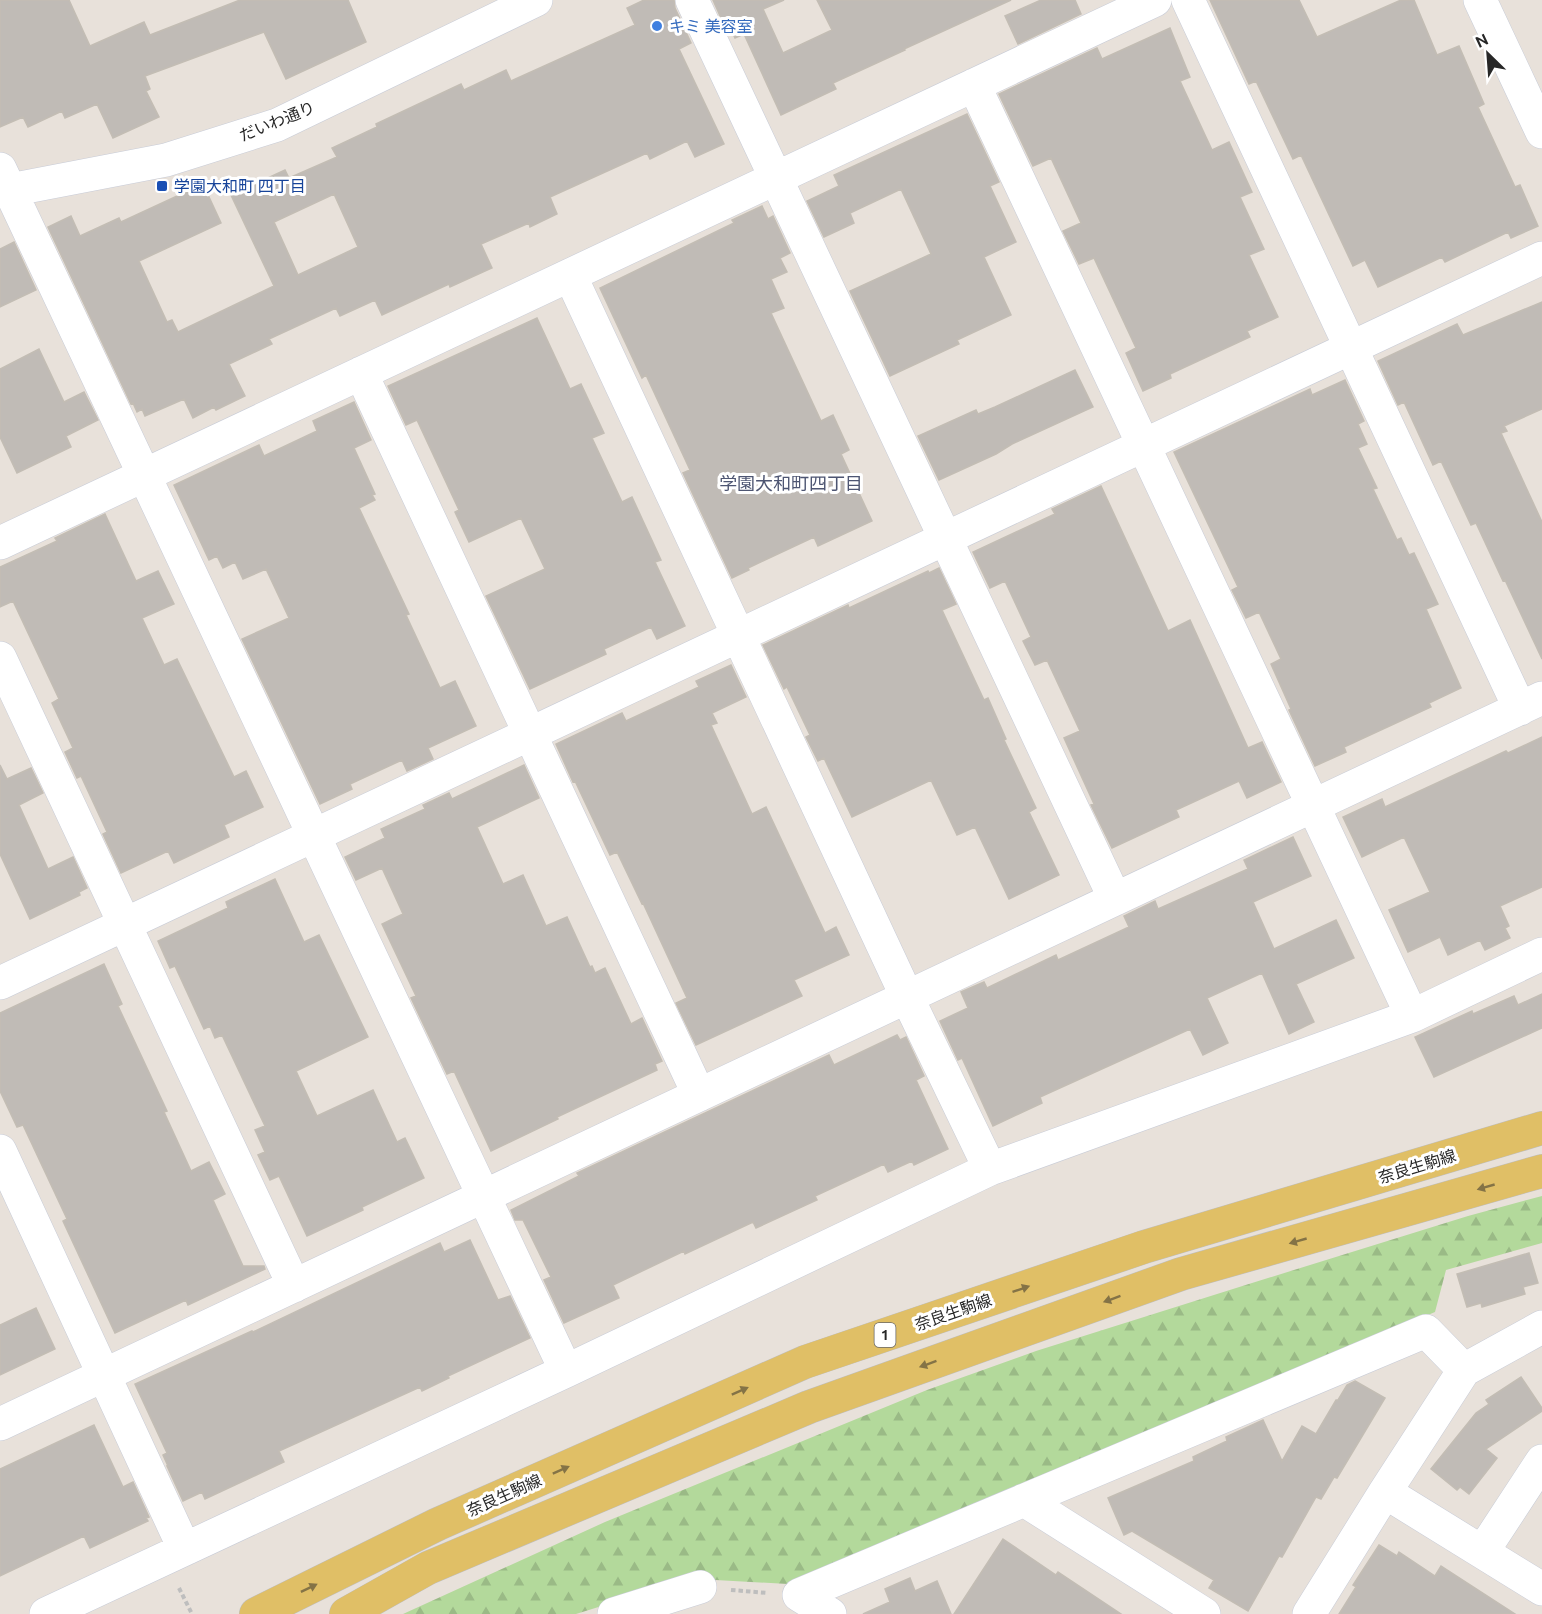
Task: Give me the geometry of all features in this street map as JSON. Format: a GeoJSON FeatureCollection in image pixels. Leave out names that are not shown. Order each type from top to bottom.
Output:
{"type":"FeatureCollection","features":[{"type":"Feature","properties":{"kind":"main road","name":"奈良生駒線"},"geometry":{"type":"LineString","coordinates":[[256,1614],[438,1524],[805,1362],[1144,1246],[1542,1128]]}},
{"type":"Feature","properties":{"kind":"main road"},"geometry":{"type":"LineString","coordinates":[[346,1614],[428,1568],[809,1407],[1181,1274],[1542,1171]]}},
{"type":"Feature","properties":{"kind":"street","name":"だいわ通り"},"geometry":{"type":"LineString","coordinates":[[3,183],[166,160],[277,125],[536,0]]}},
{"type":"Feature","properties":{"kind":"street"},"geometry":{"type":"LineString","coordinates":[[692,0],[1115,899]]}},
{"type":"Feature","properties":{"kind":"street"},"geometry":{"type":"LineString","coordinates":[[0,543],[1155,0]]}},
{"type":"Feature","properties":{"kind":"street"},"geometry":{"type":"LineString","coordinates":[[0,1424],[1531,704],[1351,348],[1188,0]]}},
{"type":"Feature","properties":{"kind":"street"},"geometry":{"type":"LineString","coordinates":[[1480,0],[1542,132]]}},
{"type":"Feature","properties":{"kind":"street"},"geometry":{"type":"LineString","coordinates":[[974,85],[1412,1016]]}},
{"type":"Feature","properties":{"kind":"street"},"geometry":{"type":"LineString","coordinates":[[3,183],[144,475],[566,1371]]}},
{"type":"Feature","properties":{"kind":"street"},"geometry":{"type":"LineString","coordinates":[[0,982],[1542,258]]}},
{"type":"Feature","properties":{"kind":"street"},"geometry":{"type":"LineString","coordinates":[[570,275],[907,998],[990,1169]]}},
{"type":"Feature","properties":{"kind":"street"},"geometry":{"type":"LineString","coordinates":[[361,373],[699,1095]]}},
{"type":"Feature","properties":{"kind":"street"},"geometry":{"type":"LineString","coordinates":[[0,658],[294,1286]]}},
{"type":"Feature","properties":{"kind":"street"},"geometry":{"type":"LineString","coordinates":[[46,1614],[566,1371],[990,1169],[1412,1016],[1542,954]]}},
{"type":"Feature","properties":{"kind":"street"},"geometry":{"type":"LineString","coordinates":[[0,1151],[184,1548]]}},
{"type":"Feature","properties":{"kind":"street"},"geometry":{"type":"LineString","coordinates":[[1309,1614],[1464,1370],[1542,1326]]}},
{"type":"Feature","properties":{"kind":"street"},"geometry":{"type":"LineString","coordinates":[[800,1595],[1426,1331],[1464,1370]]}},
{"type":"Feature","properties":{"kind":"street"},"geometry":{"type":"LineString","coordinates":[[1483,1551],[1542,1461]]}},
{"type":"Feature","properties":{"kind":"street"},"geometry":{"type":"LineString","coordinates":[[1385,1492],[1542,1589]]}},
{"type":"Feature","properties":{"kind":"street"},"geometry":{"type":"LineString","coordinates":[[1024,1500],[1204,1614]]}},
{"type":"Feature","properties":{"kind":"street"},"geometry":{"type":"LineString","coordinates":[[614,1614],[700,1587]]}},
{"type":"Feature","properties":{"kind":"street"},"geometry":{"type":"LineString","coordinates":[[800,1595],[830,1614]]}},
{"type":"Feature","properties":{"kind":"path"},"geometry":{"type":"LineString","coordinates":[[700,1587],[800,1595]]}},
{"type":"Feature","properties":{"kind":"green space"},"geometry":{"type":"Polygon","coordinates":[[[1542,1196],[1542,1243],[1446,1270],[1435,1312],[788,1584],[698,1579],[698,1576],[576,1614],[403,1614],[605,1522],[927,1390],[1036,1351],[1468,1216],[1542,1196]]]}},
{"type":"Feature","properties":{"kind":"building"},"geometry":{"type":"Polygon","coordinates":[[[0,0],[69,0],[90,46],[144,22],[150,35],[240,0],[348,0],[366,42],[286,79],[264,32],[145,76],[150,89],[146,91],[159,117],[113,138],[97,104],[65,118],[62,111],[28,127],[23,117],[0,127],[0,0]]]}},
{"type":"Feature","properties":{"kind":"building"},"geometry":{"type":"Polygon","coordinates":[[[644,0],[674,0],[675,8],[691,43],[679,49],[724,144],[695,157],[687,141],[650,159],[647,153],[550,197],[557,214],[530,227],[529,223],[481,244],[492,268],[450,287],[449,284],[382,315],[375,300],[340,316],[336,308],[269,339],[272,344],[229,364],[245,396],[216,410],[214,407],[193,418],[184,399],[145,416],[142,409],[137,412],[133,403],[131,404],[48,227],[71,216],[80,236],[119,218],[121,222],[203,184],[221,223],[139,261],[167,322],[172,320],[178,332],[274,286],[231,195],[285,170],[289,178],[337,157],[332,148],[377,127],[376,124],[461,84],[464,90],[506,70],[511,81],[635,25],[627,8],[644,0]],[[334,194],[274,222],[298,275],[358,247],[334,194]]]}},
{"type":"Feature","properties":{"kind":"building"},"geometry":{"type":"Polygon","coordinates":[[[713,0],[784,0],[763,9],[783,53],[832,30],[817,0],[1011,0],[833,83],[836,89],[781,115],[744,34],[735,38],[729,25],[725,27],[713,0]]]}},
{"type":"Feature","properties":{"kind":"building"},"geometry":{"type":"Polygon","coordinates":[[[1041,0],[1075,0],[1081,14],[1018,44],[1005,16],[1041,0]]]}},
{"type":"Feature","properties":{"kind":"building"},"geometry":{"type":"Polygon","coordinates":[[[1210,0],[1299,0],[1317,37],[1401,0],[1414,0],[1437,55],[1459,46],[1484,104],[1478,107],[1515,187],[1520,185],[1538,226],[1511,238],[1508,232],[1445,262],[1442,257],[1378,287],[1365,260],[1353,266],[1301,155],[1293,159],[1256,81],[1249,84],[1210,0]]]}},
{"type":"Feature","properties":{"kind":"building"},"geometry":{"type":"Polygon","coordinates":[[[1170,28],[1190,77],[1180,81],[1212,150],[1229,142],[1252,192],[1240,197],[1264,249],[1249,255],[1278,317],[1247,331],[1250,337],[1170,374],[1171,378],[1143,391],[1126,353],[1136,348],[1094,258],[1079,264],[1063,231],[1081,223],[1051,158],[1033,166],[999,94],[1097,48],[1102,59],[1170,28]]]}},
{"type":"Feature","properties":{"kind":"building"},"geometry":{"type":"Polygon","coordinates":[[[967,114],[999,182],[990,186],[1016,242],[984,257],[1011,315],[957,340],[959,344],[890,376],[850,291],[931,254],[901,189],[850,213],[854,223],[824,237],[807,201],[839,186],[834,175],[967,114]]]}},
{"type":"Feature","properties":{"kind":"building"},"geometry":{"type":"Polygon","coordinates":[[[762,206],[768,219],[773,216],[790,253],[780,258],[787,272],[771,279],[784,308],[771,313],[821,421],[833,415],[849,450],[841,454],[872,521],[818,546],[814,537],[732,578],[683,473],[690,470],[646,375],[642,378],[600,288],[734,223],[732,220],[762,206]]]}},
{"type":"Feature","properties":{"kind":"building"},"geometry":{"type":"Polygon","coordinates":[[[14,242],[36,290],[0,307],[0,249],[14,242]]]}},
{"type":"Feature","properties":{"kind":"building"},"geometry":{"type":"Polygon","coordinates":[[[1542,302],[1542,409],[1504,426],[1507,431],[1501,433],[1542,522],[1542,659],[1476,523],[1471,525],[1441,461],[1433,465],[1404,402],[1398,405],[1378,361],[1457,324],[1463,335],[1542,302]]]}},
{"type":"Feature","properties":{"kind":"building"},"geometry":{"type":"Polygon","coordinates":[[[537,318],[570,389],[581,384],[604,433],[592,438],[622,502],[632,497],[661,560],[655,562],[685,626],[657,639],[651,627],[604,649],[606,654],[530,689],[486,596],[545,569],[521,518],[469,542],[455,512],[459,510],[417,420],[406,425],[388,386],[537,318]]]}},
{"type":"Feature","properties":{"kind":"building"},"geometry":{"type":"Polygon","coordinates":[[[39,349],[64,402],[84,392],[98,420],[66,436],[71,447],[17,473],[0,437],[0,369],[39,349]]]}},
{"type":"Feature","properties":{"kind":"building"},"geometry":{"type":"Polygon","coordinates":[[[1075,370],[1093,407],[939,480],[918,436],[976,410],[978,414],[995,407],[1075,370]]]}},
{"type":"Feature","properties":{"kind":"building"},"geometry":{"type":"Polygon","coordinates":[[[1345,380],[1364,421],[1358,424],[1367,444],[1358,448],[1377,488],[1373,489],[1397,540],[1401,538],[1409,555],[1414,553],[1438,604],[1426,609],[1461,688],[1429,703],[1431,707],[1344,747],[1346,752],[1315,766],[1271,664],[1281,659],[1259,612],[1246,618],[1232,590],[1238,587],[1174,452],[1310,389],[1312,395],[1345,380]]]}},
{"type":"Feature","properties":{"kind":"building"},"geometry":{"type":"Polygon","coordinates":[[[354,402],[371,440],[354,448],[375,494],[372,495],[375,500],[359,508],[409,614],[406,615],[440,688],[455,681],[476,726],[428,748],[433,759],[407,771],[402,760],[350,784],[352,789],[320,804],[242,639],[289,618],[266,569],[243,579],[235,562],[223,568],[217,556],[209,560],[174,485],[259,445],[264,456],[317,431],[313,421],[354,402]]]}},
{"type":"Feature","properties":{"kind":"building"},"geometry":{"type":"Polygon","coordinates":[[[1101,486],[1168,631],[1190,620],[1248,748],[1262,742],[1281,782],[1247,798],[1239,781],[1176,810],[1179,817],[1112,848],[1091,805],[1094,804],[1064,738],[1080,731],[1047,660],[1035,665],[1023,641],[1031,637],[1005,581],[990,588],[973,552],[1055,514],[1052,509],[1101,486]]]}},
{"type":"Feature","properties":{"kind":"building"},"geometry":{"type":"Polygon","coordinates":[[[105,514],[136,581],[158,571],[174,604],[142,618],[164,665],[177,659],[234,777],[246,771],[263,807],[224,825],[229,837],[174,863],[168,851],[121,873],[103,834],[107,832],[81,776],[77,778],[65,752],[73,748],[52,703],[59,699],[13,601],[0,607],[0,567],[57,541],[55,538],[105,514]]]}},
{"type":"Feature","properties":{"kind":"building"},"geometry":{"type":"Polygon","coordinates":[[[939,568],[956,604],[942,610],[984,700],[988,698],[1006,739],[1004,740],[1036,808],[1029,812],[1059,875],[1009,899],[975,827],[957,835],[931,780],[852,817],[824,758],[818,761],[806,737],[810,735],[787,687],[784,689],[763,645],[848,605],[849,608],[939,568]]]}},
{"type":"Feature","properties":{"kind":"building"},"geometry":{"type":"Polygon","coordinates":[[[731,665],[746,697],[712,713],[717,723],[711,725],[752,814],[766,807],[825,933],[836,927],[849,955],[794,980],[802,996],[696,1045],[676,1003],[687,998],[643,903],[617,852],[610,855],[556,744],[622,713],[626,721],[699,687],[696,681],[731,665]]]}},
{"type":"Feature","properties":{"kind":"building"},"geometry":{"type":"Polygon","coordinates":[[[1542,737],[1542,887],[1500,906],[1509,926],[1505,928],[1510,938],[1485,950],[1480,940],[1448,955],[1440,937],[1408,952],[1389,910],[1430,892],[1404,837],[1362,857],[1343,817],[1382,799],[1385,807],[1506,751],[1508,753],[1542,737]]]}},
{"type":"Feature","properties":{"kind":"building"},"geometry":{"type":"Polygon","coordinates":[[[0,765],[7,779],[31,768],[43,793],[19,805],[48,869],[73,857],[87,888],[79,892],[80,895],[30,919],[0,854],[0,765]]]}},
{"type":"Feature","properties":{"kind":"building"},"geometry":{"type":"Polygon","coordinates":[[[524,765],[539,798],[477,827],[503,884],[523,875],[546,926],[567,917],[590,967],[592,966],[595,973],[605,968],[631,1024],[642,1018],[662,1061],[655,1064],[657,1070],[491,1151],[454,1071],[447,1074],[411,998],[416,996],[382,924],[403,914],[382,868],[356,880],[345,857],[385,838],[381,829],[425,809],[423,805],[449,793],[452,799],[524,765]]]}},
{"type":"Feature","properties":{"kind":"building"},"geometry":{"type":"Polygon","coordinates":[[[1293,837],[1311,876],[1253,902],[1274,949],[1336,920],[1354,958],[1296,984],[1314,1022],[1289,1034],[1262,973],[1207,998],[1228,1043],[1203,1055],[1190,1029],[1040,1097],[1042,1103],[993,1126],[962,1058],[958,1060],[940,1021],[968,1008],[961,992],[984,982],[987,988],[1056,955],[1058,960],[1129,927],[1124,916],[1155,901],[1158,909],[1248,869],[1244,860],[1293,837]]]}},
{"type":"Feature","properties":{"kind":"building"},"geometry":{"type":"Polygon","coordinates":[[[275,879],[304,942],[319,935],[368,1037],[296,1071],[317,1116],[373,1090],[397,1142],[405,1138],[424,1178],[307,1236],[279,1176],[270,1180],[258,1155],[265,1152],[255,1130],[265,1126],[222,1035],[215,1038],[210,1026],[204,1029],[175,966],[170,968],[158,941],[228,908],[226,902],[275,879]]]}},
{"type":"Feature","properties":{"kind":"building"},"geometry":{"type":"Polygon","coordinates":[[[104,964],[122,1004],[118,1006],[167,1111],[164,1112],[191,1171],[209,1162],[225,1194],[213,1200],[243,1266],[264,1266],[265,1269],[188,1305],[186,1300],[115,1333],[63,1221],[67,1219],[23,1125],[17,1127],[0,1091],[0,1013],[104,964]]]}},
{"type":"Feature","properties":{"kind":"building"},"geometry":{"type":"Polygon","coordinates":[[[1542,994],[1542,1028],[1434,1077],[1415,1037],[1472,1011],[1473,1014],[1514,996],[1518,1005],[1542,994]]]}},
{"type":"Feature","properties":{"kind":"building"},"geometry":{"type":"Polygon","coordinates":[[[897,1035],[900,1040],[906,1037],[924,1076],[916,1080],[948,1149],[914,1165],[912,1161],[888,1172],[884,1164],[815,1196],[817,1200],[756,1228],[753,1222],[685,1254],[684,1251],[613,1285],[619,1298],[564,1323],[544,1280],[551,1277],[523,1220],[515,1220],[511,1210],[579,1176],[577,1173],[829,1055],[834,1065],[897,1035]]]}},
{"type":"Feature","properties":{"kind":"building"},"geometry":{"type":"Polygon","coordinates":[[[470,1240],[498,1300],[510,1296],[530,1338],[448,1376],[449,1378],[422,1391],[420,1387],[279,1451],[284,1462],[205,1499],[202,1492],[183,1501],[163,1455],[167,1453],[135,1384],[253,1332],[440,1243],[444,1252],[470,1240]]]}},
{"type":"Feature","properties":{"kind":"building"},"geometry":{"type":"Polygon","coordinates":[[[1529,1253],[1538,1283],[1523,1287],[1525,1294],[1482,1307],[1481,1303],[1467,1307],[1457,1274],[1529,1253]]]}},
{"type":"Feature","properties":{"kind":"building"},"geometry":{"type":"Polygon","coordinates":[[[36,1308],[55,1349],[0,1375],[0,1325],[36,1308]]]}},
{"type":"Feature","properties":{"kind":"building"},"geometry":{"type":"Polygon","coordinates":[[[1521,1377],[1542,1411],[1486,1449],[1497,1458],[1469,1494],[1460,1487],[1457,1490],[1431,1469],[1476,1413],[1489,1404],[1486,1400],[1521,1377]]]}},
{"type":"Feature","properties":{"kind":"building"},"geometry":{"type":"Polygon","coordinates":[[[1355,1381],[1385,1398],[1337,1478],[1334,1477],[1321,1499],[1316,1497],[1248,1611],[1209,1588],[1214,1580],[1132,1531],[1124,1535],[1108,1498],[1194,1461],[1193,1457],[1227,1441],[1226,1437],[1263,1420],[1282,1461],[1302,1426],[1316,1434],[1347,1385],[1355,1381]]]}},
{"type":"Feature","properties":{"kind":"building"},"geometry":{"type":"Polygon","coordinates":[[[94,1425],[123,1487],[133,1482],[149,1517],[146,1518],[148,1521],[90,1548],[84,1536],[0,1576],[0,1469],[94,1425]]]}},
{"type":"Feature","properties":{"kind":"building"},"geometry":{"type":"Polygon","coordinates":[[[1003,1539],[1056,1575],[1058,1572],[1121,1614],[954,1614],[1003,1539]]]}},
{"type":"Feature","properties":{"kind":"building"},"geometry":{"type":"Polygon","coordinates":[[[1379,1545],[1397,1556],[1399,1552],[1435,1576],[1441,1566],[1515,1614],[1339,1614],[1356,1587],[1353,1585],[1379,1545]]]}},
{"type":"Feature","properties":{"kind":"building"},"geometry":{"type":"Polygon","coordinates":[[[910,1578],[915,1591],[937,1581],[951,1614],[863,1614],[890,1602],[885,1589],[910,1578]]]}},
{"type":"Feature","properties":{"kind":"place","name":"キミ 美容室"},"geometry":{"type":"Point","coordinates":[657,26]}},
{"type":"Feature","properties":{"kind":"place","name":"学園大和町 四丁目"},"geometry":{"type":"Point","coordinates":[162,186]}},
{"type":"Feature","properties":{"kind":"district","name":"学園大和町四丁目"},"geometry":{"type":"Point","coordinates":[791,484]}}]}
